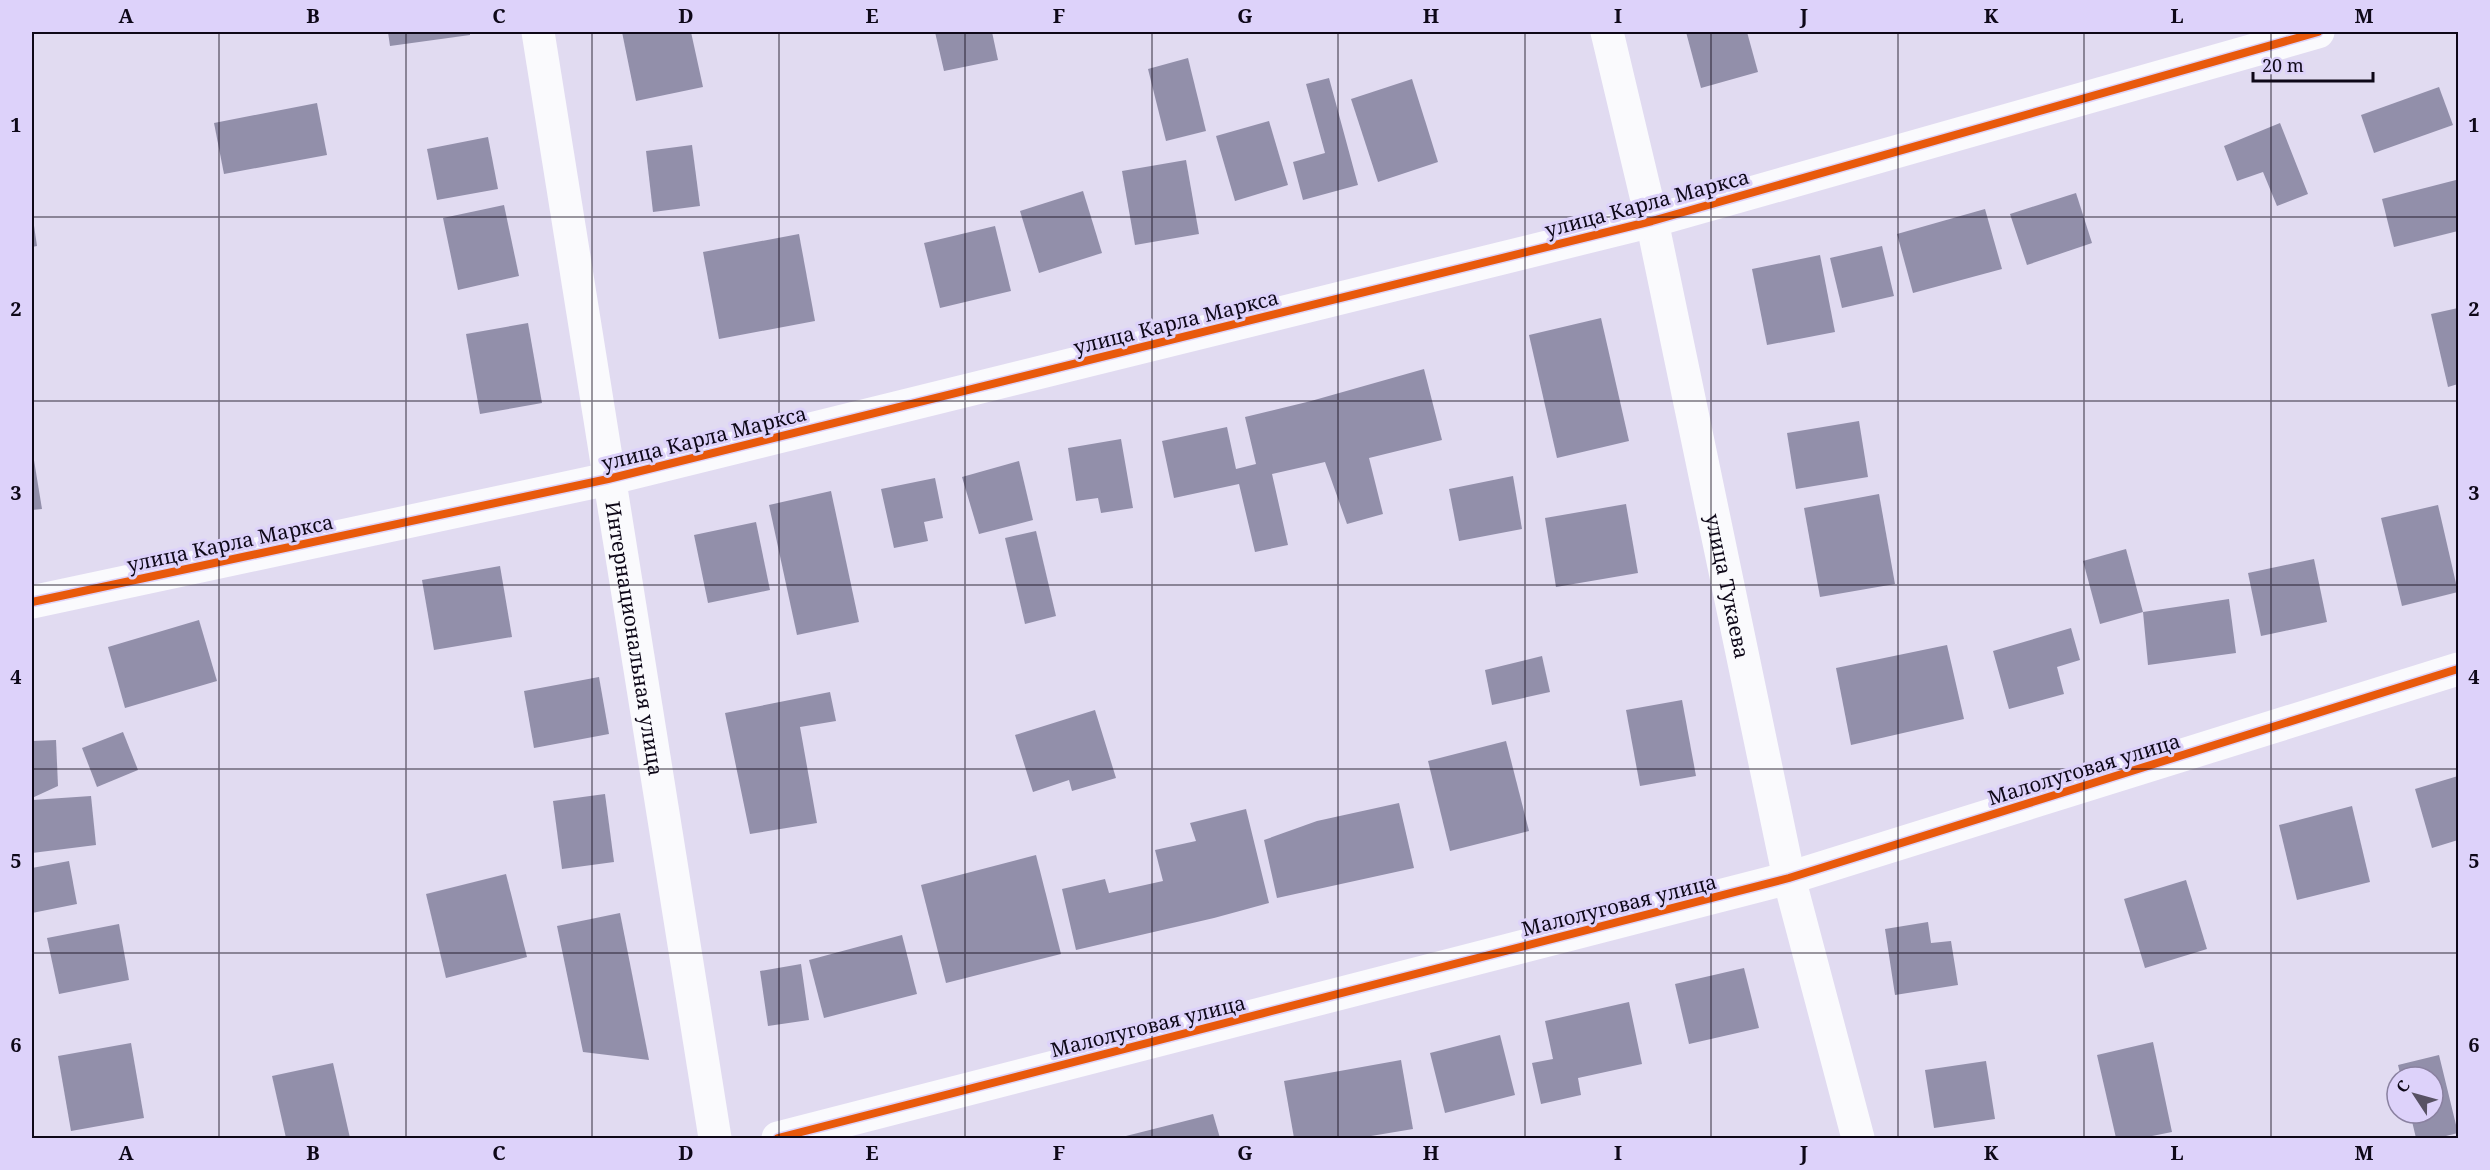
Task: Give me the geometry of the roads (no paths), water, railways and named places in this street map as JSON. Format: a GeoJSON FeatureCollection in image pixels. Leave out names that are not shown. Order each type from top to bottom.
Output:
{"type":"FeatureCollection","features":[{"type":"Feature","properties":{"kind":"street","name":"Интернациональная улица"},"geometry":{"type":"LineString","coordinates":[[538,32],[715,1138]]}},
{"type":"Feature","properties":{"kind":"street","name":"улица Тукаева"},"geometry":{"type":"LineString","coordinates":[[1607,32],[1652,221],[1789,878],[1858,1138]]}},
{"type":"Feature","properties":{"kind":"street","name":"улица Карла Маркса"},"geometry":{"type":"LineString","coordinates":[[32,602],[608,479],[1652,221],[2318,32]]}},
{"type":"Feature","properties":{"kind":"street","name":"Малолуговая улица"},"geometry":{"type":"LineString","coordinates":[[777,1138],[1789,878],[2458,669]]}}]}
